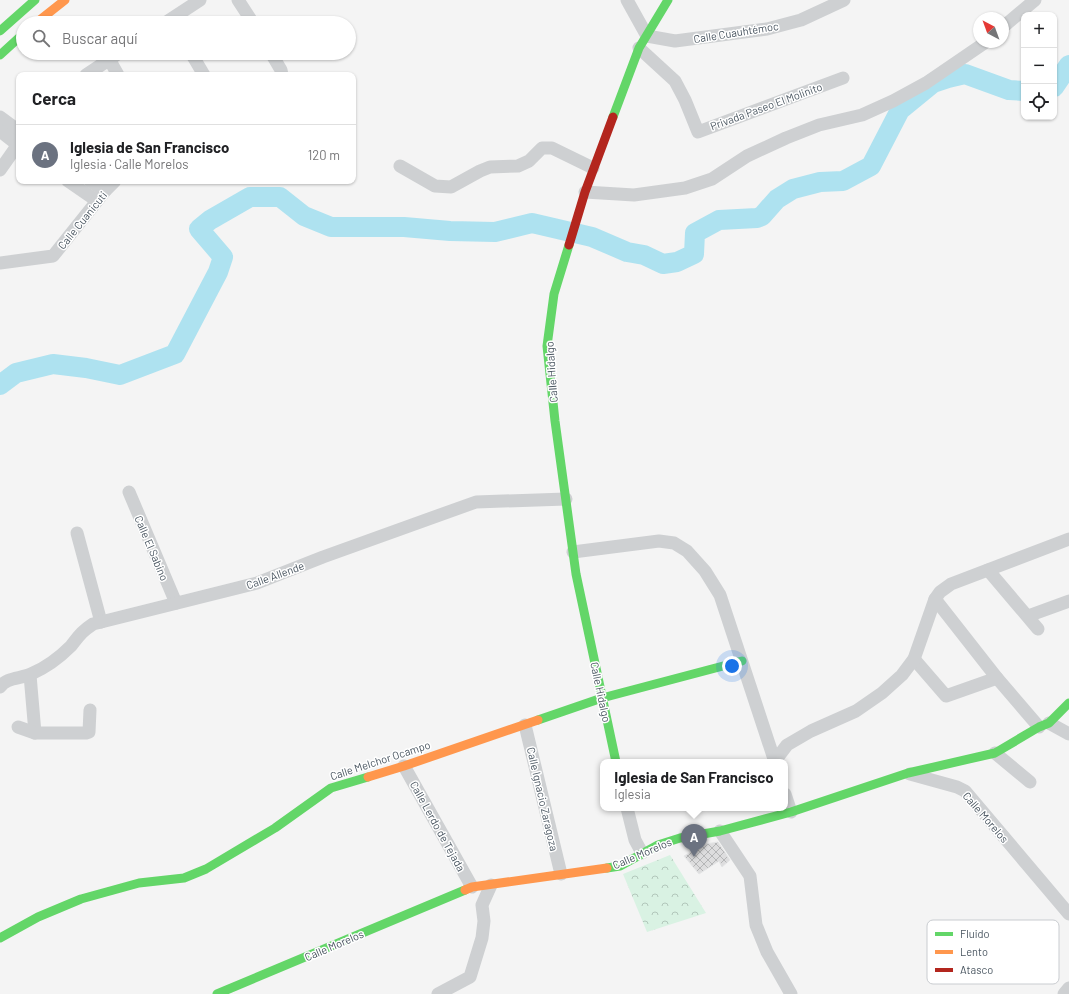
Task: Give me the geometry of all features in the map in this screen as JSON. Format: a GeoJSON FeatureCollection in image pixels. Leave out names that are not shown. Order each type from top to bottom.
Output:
{"type":"FeatureCollection","features":[{"type":"Feature","properties":{"kind":"street"},"geometry":{"type":"LineString","coordinates":[[17,16],[35,0]]}},
{"type":"Feature","properties":{"kind":"street"},"geometry":{"type":"LineString","coordinates":[[45,16],[66,0]]}},
{"type":"Feature","properties":{"kind":"street"},"geometry":{"type":"LineString","coordinates":[[177,16],[200,0]]}},
{"type":"Feature","properties":{"kind":"street"},"geometry":{"type":"LineString","coordinates":[[238,0],[248,16]]}},
{"type":"Feature","properties":{"kind":"street"},"geometry":{"type":"LineString","coordinates":[[627,0],[647,36]]}},
{"type":"Feature","properties":{"kind":"street","name":"Calle Hidalgo"},"geometry":{"type":"LineString","coordinates":[[615,759],[576,574],[555,421],[547,346],[554,294],[584,193],[639,48],[668,0]]}},
{"type":"Feature","properties":{"kind":"street","name":"Calle Cuauhtémoc"},"geometry":{"type":"LineString","coordinates":[[647,36],[674,41],[767,29],[802,20],[844,0]]}},
{"type":"Feature","properties":{"kind":"street"},"geometry":{"type":"LineString","coordinates":[[1009,22],[1035,0]]}},
{"type":"Feature","properties":{"kind":"street"},"geometry":{"type":"LineString","coordinates":[[0,31],[16,17]]}},
{"type":"Feature","properties":{"kind":"street"},"geometry":{"type":"LineString","coordinates":[[0,55],[16,40]]}},
{"type":"Feature","properties":{"kind":"street","name":"Privada Paseo El Molinito"},"geometry":{"type":"LineString","coordinates":[[639,48],[675,81],[685,100],[698,132],[843,78]]}},
{"type":"Feature","properties":{"kind":"street"},"geometry":{"type":"LineString","coordinates":[[584,193],[634,195],[685,188],[712,179],[747,156],[786,138],[819,125],[862,115],[893,101],[926,83],[977,48]]}},
{"type":"Feature","properties":{"kind":"street"},"geometry":{"type":"LineString","coordinates":[[90,72],[108,60]]}},
{"type":"Feature","properties":{"kind":"street"},"geometry":{"type":"LineString","coordinates":[[115,60],[117,72]]}},
{"type":"Feature","properties":{"kind":"street"},"geometry":{"type":"LineString","coordinates":[[195,60],[202,72]]}},
{"type":"Feature","properties":{"kind":"street"},"geometry":{"type":"LineString","coordinates":[[275,60],[281,72]]}},
{"type":"Feature","properties":{"kind":"street"},"geometry":{"type":"LineString","coordinates":[[0,117],[16,129]]}},
{"type":"Feature","properties":{"kind":"street"},"geometry":{"type":"LineString","coordinates":[[0,131],[16,143]]}},
{"type":"Feature","properties":{"kind":"street"},"geometry":{"type":"LineString","coordinates":[[400,166],[435,186],[451,187],[490,166],[518,166],[529,161],[542,148],[552,148],[594,168]]}},
{"type":"Feature","properties":{"kind":"street"},"geometry":{"type":"LineString","coordinates":[[0,170],[16,149]]}},
{"type":"Feature","properties":{"kind":"street"},"geometry":{"type":"LineString","coordinates":[[75,184],[101,196]]}},
{"type":"Feature","properties":{"kind":"street"},"geometry":{"type":"LineString","coordinates":[[92,184],[101,196]]}},
{"type":"Feature","properties":{"kind":"street","name":"Calle Cuanicuti"},"geometry":{"type":"LineString","coordinates":[[0,262],[53,256],[112,184]]}},
{"type":"Feature","properties":{"kind":"street","name":"Calle El Sabino"},"geometry":{"type":"LineString","coordinates":[[129,492],[176,604]]}},
{"type":"Feature","properties":{"kind":"street","name":"Calle Allende"},"geometry":{"type":"LineString","coordinates":[[0,688],[2,684],[13,679],[30,675],[52,662],[70,646],[81,632],[93,624],[257,583],[323,557],[476,502],[566,499]]}},
{"type":"Feature","properties":{"kind":"street"},"geometry":{"type":"LineString","coordinates":[[77,533],[102,622]]}},
{"type":"Feature","properties":{"kind":"street"},"geometry":{"type":"LineString","coordinates":[[776,759],[787,745],[811,731],[856,711],[882,693],[902,675],[914,659],[935,599],[940,592],[951,584],[1069,539]]}},
{"type":"Feature","properties":{"kind":"street"},"geometry":{"type":"LineString","coordinates":[[573,552],[659,541],[674,543],[687,551],[705,571],[720,595],[774,759]]}},
{"type":"Feature","properties":{"kind":"street"},"geometry":{"type":"LineString","coordinates":[[988,570],[1038,629]]}},
{"type":"Feature","properties":{"kind":"street"},"geometry":{"type":"LineString","coordinates":[[935,599],[997,678],[1044,725],[1069,734]]}},
{"type":"Feature","properties":{"kind":"street"},"geometry":{"type":"LineString","coordinates":[[1028,616],[1069,601]]}},
{"type":"Feature","properties":{"kind":"street"},"geometry":{"type":"LineString","coordinates":[[914,659],[946,696],[997,678]]}},
{"type":"Feature","properties":{"kind":"street","name":"Calle Melchor Ocampo"},"geometry":{"type":"LineString","coordinates":[[0,938],[38,917],[81,899],[139,883],[184,878],[206,869],[275,828],[331,788],[404,766],[602,698],[742,661]]}},
{"type":"Feature","properties":{"kind":"street"},"geometry":{"type":"LineString","coordinates":[[30,675],[35,733]]}},
{"type":"Feature","properties":{"kind":"street"},"geometry":{"type":"LineString","coordinates":[[908,773],[995,753],[1044,725],[1069,704]]}},
{"type":"Feature","properties":{"kind":"street"},"geometry":{"type":"LineString","coordinates":[[18,727],[35,733],[89,732],[90,710]]}},
{"type":"Feature","properties":{"kind":"street","name":"Calle Ignacio Zaragoza"},"geometry":{"type":"LineString","coordinates":[[525,724],[561,874]]}},
{"type":"Feature","properties":{"kind":"street"},"geometry":{"type":"LineString","coordinates":[[995,753],[1030,782]]}},
{"type":"Feature","properties":{"kind":"street","name":"Calle Lerdo de Tejada"},"geometry":{"type":"LineString","coordinates":[[404,766],[472,887]]}},
{"type":"Feature","properties":{"kind":"street","name":"Calle Morelos"},"geometry":{"type":"LineString","coordinates":[[216,994],[472,887],[561,874],[601,870],[620,866],[658,845],[680,838],[720,831],[791,812],[908,773],[957,787],[965,791],[1069,914]]}},
{"type":"Feature","properties":{"kind":"street"},"geometry":{"type":"LineString","coordinates":[[788,803],[791,812]]}},
{"type":"Feature","properties":{"kind":"street"},"geometry":{"type":"LineString","coordinates":[[628,811],[635,840],[642,853]]}},
{"type":"Feature","properties":{"kind":"street"},"geometry":{"type":"LineString","coordinates":[[720,831],[750,876],[756,924],[767,952],[791,994]]}},
{"type":"Feature","properties":{"kind":"street"},"geometry":{"type":"LineString","coordinates":[[438,994],[470,977],[482,938],[484,921],[482,904],[491,885]]}},
{"type":"Feature","properties":{"kind":"street"},"geometry":{"type":"LineString","coordinates":[[1064,994],[1069,988]]}},
{"type":"Feature","properties":{"kind":"green space"},"geometry":{"type":"Polygon","coordinates":[[[670,855],[706,913],[647,932],[623,874],[670,855]]]}},
{"type":"Feature","properties":{"kind":"building"},"geometry":{"type":"Polygon","coordinates":[[[718,842],[730,860],[722,867],[719,861],[699,874],[684,856],[706,844],[718,842]]]}},
{"type":"Feature","properties":{"kind":"waterway"},"geometry":{"type":"LineString","coordinates":[[1056,84],[1069,65]]}},
{"type":"Feature","properties":{"kind":"waterway"},"geometry":{"type":"LineString","coordinates":[[0,385],[16,373],[53,364],[86,368],[120,375],[175,354],[218,272],[223,257],[199,229],[210,220],[250,197],[280,197],[304,216],[331,227],[404,227],[450,231],[495,232],[532,223],[592,237],[627,252],[644,255],[663,264],[677,262],[694,254],[695,233],[719,220],[757,218],[762,216],[777,199],[793,189],[820,182],[843,181],[871,166],[900,110],[933,83],[965,74],[1009,90],[1021,91]]}},
{"type":"Feature","properties":{"kind":"traffic: fast"},"geometry":{"type":"LineString","coordinates":[[17,16],[35,0]]}},
{"type":"Feature","properties":{"kind":"traffic: fast"},"geometry":{"type":"LineString","coordinates":[[613,117],[639,48],[668,0]]}},
{"type":"Feature","properties":{"kind":"traffic: fast"},"geometry":{"type":"LineString","coordinates":[[0,31],[16,17]]}},
{"type":"Feature","properties":{"kind":"traffic: fast"},"geometry":{"type":"LineString","coordinates":[[0,55],[16,40]]}},
{"type":"Feature","properties":{"kind":"traffic: fast"},"geometry":{"type":"LineString","coordinates":[[569,245],[554,294],[547,346],[555,421],[576,574],[615,759]]}},
{"type":"Feature","properties":{"kind":"traffic: fast"},"geometry":{"type":"LineString","coordinates":[[538,720],[602,698],[742,661]]}},
{"type":"Feature","properties":{"kind":"traffic: fast"},"geometry":{"type":"LineString","coordinates":[[607,868],[620,866],[658,845],[680,838],[720,831],[791,812],[908,773],[995,753],[1039,727],[1049,723],[1069,703]]}},
{"type":"Feature","properties":{"kind":"traffic: fast"},"geometry":{"type":"LineString","coordinates":[[0,938],[38,917],[81,899],[139,883],[184,878],[206,869],[275,828],[331,788],[368,777]]}},
{"type":"Feature","properties":{"kind":"traffic: fast"},"geometry":{"type":"LineString","coordinates":[[217,994],[465,890]]}},
{"type":"Feature","properties":{"kind":"traffic: slow"},"geometry":{"type":"LineString","coordinates":[[45,16],[65,0]]}},
{"type":"Feature","properties":{"kind":"traffic: slow"},"geometry":{"type":"LineString","coordinates":[[368,777],[538,720]]}},
{"type":"Feature","properties":{"kind":"traffic: slow"},"geometry":{"type":"LineString","coordinates":[[465,890],[472,887],[607,868]]}},
{"type":"Feature","properties":{"kind":"traffic: jam"},"geometry":{"type":"LineString","coordinates":[[569,245],[585,192],[613,117]]}},
{"type":"Feature","properties":{"kind":"place","name":"Iglesia de San Francisco"},"geometry":{"type":"Point","coordinates":[694,857]}}]}
